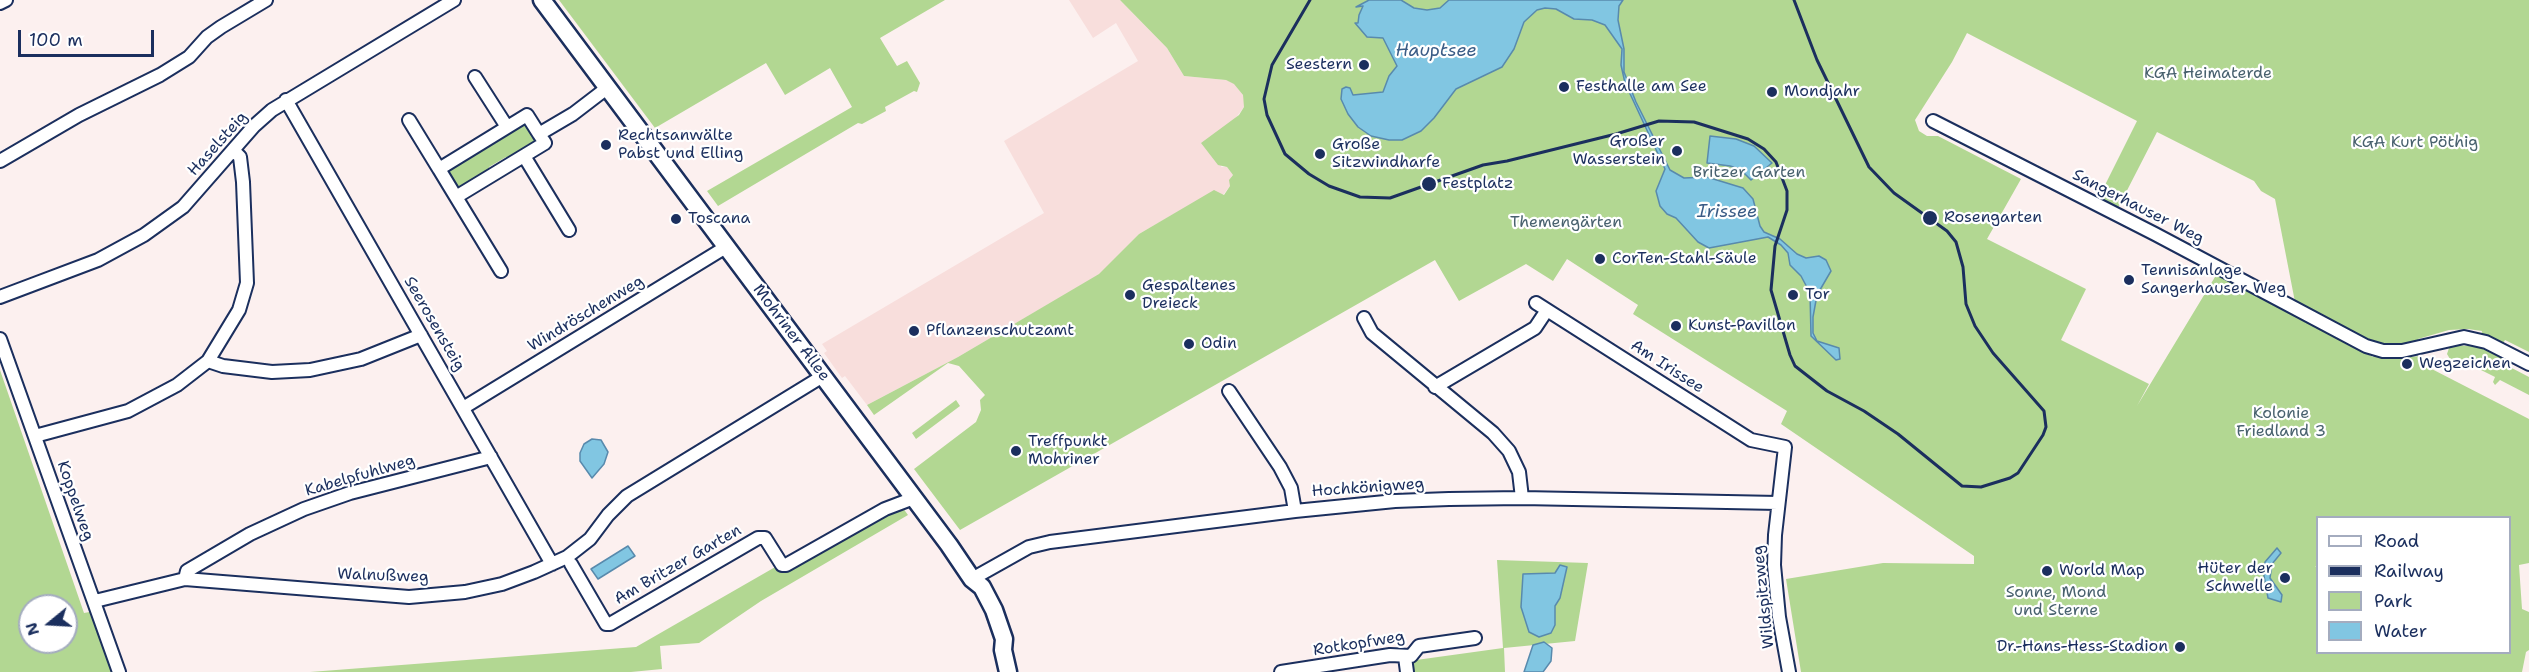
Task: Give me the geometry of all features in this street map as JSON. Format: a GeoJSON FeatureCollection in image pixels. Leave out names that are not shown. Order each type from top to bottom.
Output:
{"type":"FeatureCollection","features":[{"type":"Feature","properties":{"kind":"main road","name":"Mohriner Allee"},"geometry":{"type":"LineString","coordinates":[[542,0],[972,579],[982,586],[994,610],[1004,639],[1003,650],[1008,672]]}},
{"type":"Feature","properties":{"kind":"street"},"geometry":{"type":"LineString","coordinates":[[0,3],[6,0]]}},
{"type":"Feature","properties":{"kind":"street"},"geometry":{"type":"LineString","coordinates":[[0,160],[79,115],[160,75],[189,57],[207,37],[221,27],[266,0]]}},
{"type":"Feature","properties":{"kind":"street","name":"Haselsteig"},"geometry":{"type":"LineString","coordinates":[[0,297],[98,260],[144,235],[183,207],[254,126],[286,100],[454,0]]}},
{"type":"Feature","properties":{"kind":"street"},"geometry":{"type":"LineString","coordinates":[[476,77],[507,127]]}},
{"type":"Feature","properties":{"kind":"street"},"geometry":{"type":"LineString","coordinates":[[539,134],[573,114],[607,88]]}},
{"type":"Feature","properties":{"kind":"street","name":"Seerosensteig"},"geometry":{"type":"LineString","coordinates":[[286,100],[552,564]]}},
{"type":"Feature","properties":{"kind":"street"},"geometry":{"type":"LineString","coordinates":[[439,168],[527,115],[545,143],[456,197]]}},
{"type":"Feature","properties":{"kind":"street"},"geometry":{"type":"LineString","coordinates":[[409,120],[501,271]]}},
{"type":"Feature","properties":{"kind":"street","name":"Sangerhauser Weg"},"geometry":{"type":"LineString","coordinates":[[1933,121],[2165,239],[2366,346],[2383,351],[2412,349],[2449,338],[2464,337],[2486,342],[2529,364]]}},
{"type":"Feature","properties":{"kind":"street"},"geometry":{"type":"LineString","coordinates":[[315,140],[360,215]]}},
{"type":"Feature","properties":{"kind":"street"},"geometry":{"type":"LineString","coordinates":[[35,436],[128,411],[177,385],[208,361],[239,310],[247,283],[243,182],[240,157],[234,151]]}},
{"type":"Feature","properties":{"kind":"street"},"geometry":{"type":"LineString","coordinates":[[524,156],[569,230]]}},
{"type":"Feature","properties":{"kind":"street","name":"Windröschenweg"},"geometry":{"type":"LineString","coordinates":[[463,408],[726,247]]}},
{"type":"Feature","properties":{"kind":"street","name":"Am Irissee"},"geometry":{"type":"LineString","coordinates":[[1435,387],[1535,328],[1541,306],[1751,440],[1785,447]]}},
{"type":"Feature","properties":{"kind":"street"},"geometry":{"type":"LineString","coordinates":[[1364,318],[1372,333],[1493,433],[1509,451],[1519,472],[1522,498]]}},
{"type":"Feature","properties":{"kind":"street"},"geometry":{"type":"LineString","coordinates":[[208,361],[223,366],[272,372],[310,370],[360,359],[421,335]]}},
{"type":"Feature","properties":{"kind":"street","name":"Koppelweg"},"geometry":{"type":"LineString","coordinates":[[0,339],[119,672]]}},
{"type":"Feature","properties":{"kind":"street","name":"Walnußweg"},"geometry":{"type":"LineString","coordinates":[[95,601],[185,579],[409,597],[475,590],[525,576],[567,557],[590,539],[614,508],[627,496],[823,376]]}},
{"type":"Feature","properties":{"kind":"street"},"geometry":{"type":"LineString","coordinates":[[1229,391],[1280,467],[1291,488],[1295,511]]}},
{"type":"Feature","properties":{"kind":"street","name":"Wildspitzweg"},"geometry":{"type":"LineString","coordinates":[[1785,447],[1774,565],[1779,617],[1790,672]]}},
{"type":"Feature","properties":{"kind":"street","name":"Kabelpfuhlweg"},"geometry":{"type":"LineString","coordinates":[[185,579],[187,570],[250,534],[304,509],[350,493],[491,457]]}},
{"type":"Feature","properties":{"kind":"street","name":"Am Britzer Garten"},"geometry":{"type":"LineString","coordinates":[[571,564],[606,624],[610,624],[758,538],[765,538],[782,565],[786,565],[885,508],[914,498]]}},
{"type":"Feature","properties":{"kind":"street","name":"Hochkönigweg"},"geometry":{"type":"LineString","coordinates":[[972,579],[1029,548],[1050,542],[1295,511],[1395,501],[1522,498],[1778,503]]}},
{"type":"Feature","properties":{"kind":"street","name":"Rotkopfweg"},"geometry":{"type":"LineString","coordinates":[[1281,672],[1399,654],[1405,657],[1411,656],[1419,646],[1475,638]]}},
{"type":"Feature","properties":{"kind":"street"},"geometry":{"type":"LineString","coordinates":[[1405,657],[1407,672]]}},
{"type":"Feature","properties":{"kind":"shaded area","name":"Pflanzenschutzamt"},"geometry":{"type":"Polygon","coordinates":[[[1069,0],[1120,0],[1167,48],[1184,76],[1226,80],[1234,83],[1243,95],[1244,107],[1235,119],[1221,167],[1227,167],[1233,175],[1230,186],[1223,195],[1214,191],[1139,234],[1100,274],[958,357],[867,405],[845,376],[842,378],[824,353],[827,351],[822,344],[1044,213],[1004,141],[1138,61],[1116,23],[1093,38],[1069,0]]]}},
{"type":"Feature","properties":{"kind":"green space"},"geometry":{"type":"Polygon","coordinates":[[[559,0],[945,0],[880,38],[897,66],[907,61],[920,83],[917,92],[914,91],[885,107],[886,111],[862,124],[858,123],[718,206],[707,191],[852,107],[830,68],[785,95],[766,63],[655,128],[559,0]]]}},
{"type":"Feature","properties":{"kind":"green space","name":"Britzer Garten"},"geometry":{"type":"Polygon","coordinates":[[[1120,0],[2529,0],[2529,352],[2505,340],[2502,345],[2481,337],[2482,331],[2468,329],[2449,330],[2418,339],[2419,346],[2377,346],[2295,302],[2275,199],[2261,191],[2254,181],[2157,132],[2118,208],[2098,199],[2137,121],[1967,33],[1952,62],[1915,120],[1919,131],[1927,136],[1938,136],[2021,179],[1987,239],[2086,289],[2061,340],[2149,384],[2137,406],[2218,272],[2373,357],[2375,354],[2397,358],[2421,356],[2424,365],[2529,419],[2529,563],[2519,565],[2522,609],[2529,612],[2529,650],[2526,652],[2522,672],[1801,672],[1786,579],[1883,563],[1974,564],[1974,556],[1781,424],[1787,411],[1633,314],[1638,305],[1567,259],[1553,281],[1526,264],[1459,301],[1435,260],[960,530],[914,469],[976,422],[981,410],[980,400],[985,395],[959,366],[948,363],[874,415],[867,405],[958,357],[1099,274],[1139,234],[1214,190],[1224,195],[1233,175],[1227,167],[1218,165],[1201,143],[1239,115],[1244,107],[1243,95],[1234,84],[1226,80],[1184,76],[1167,48],[1120,0]]]}},
{"type":"Feature","properties":{"kind":"green space"},"geometry":{"type":"Polygon","coordinates":[[[526,123],[537,138],[536,141],[510,160],[506,157],[489,167],[489,173],[461,189],[456,188],[448,169],[526,123]]]}},
{"type":"Feature","properties":{"kind":"green space"},"geometry":{"type":"Polygon","coordinates":[[[2454,345],[2483,347],[2508,360],[2506,365],[2529,377],[2529,395],[2500,380],[2495,385],[2493,382],[2495,377],[2465,362],[2460,367],[2453,364],[2447,354],[2449,348],[2454,345]]]}},
{"type":"Feature","properties":{"kind":"green space"},"geometry":{"type":"Polygon","coordinates":[[[0,370],[77,594],[18,594],[18,654],[78,654],[78,596],[84,613],[95,611],[114,672],[0,672],[0,370]]]}},
{"type":"Feature","properties":{"kind":"green space"},"geometry":{"type":"Polygon","coordinates":[[[956,400],[960,406],[916,439],[912,433],[956,400]]]}},
{"type":"Feature","properties":{"kind":"green space"},"geometry":{"type":"Polygon","coordinates":[[[900,504],[908,515],[761,601],[699,643],[660,646],[662,669],[631,672],[310,672],[636,647],[777,566],[900,504]]]}},
{"type":"Feature","properties":{"kind":"green space"},"geometry":{"type":"Polygon","coordinates":[[[1497,560],[1588,563],[1575,641],[1504,648],[1505,672],[1410,672],[1409,661],[1503,648],[1497,560]]]}},
{"type":"Feature","properties":{"kind":"water","name":"Hauptsee"},"geometry":{"type":"Polygon","coordinates":[[[1369,0],[1401,0],[1414,8],[1427,10],[1440,8],[1449,0],[1623,0],[1619,6],[1618,20],[1624,49],[1624,72],[1636,102],[1670,170],[1684,178],[1707,177],[1743,188],[1753,199],[1760,226],[1764,232],[1780,239],[1797,254],[1806,258],[1819,256],[1826,260],[1831,271],[1817,295],[1813,333],[1817,341],[1839,348],[1840,359],[1836,360],[1811,336],[1810,293],[1801,276],[1790,265],[1788,253],[1781,245],[1768,237],[1709,248],[1698,242],[1676,218],[1667,214],[1660,206],[1656,191],[1665,169],[1625,83],[1621,65],[1622,49],[1605,25],[1592,20],[1574,19],[1556,9],[1537,10],[1524,22],[1514,49],[1502,67],[1456,89],[1421,131],[1402,140],[1389,140],[1371,136],[1358,127],[1348,114],[1341,99],[1342,89],[1346,87],[1350,88],[1353,95],[1383,92],[1389,76],[1397,66],[1383,38],[1367,37],[1355,23],[1358,23],[1363,6],[1356,7],[1369,0]]]}},
{"type":"Feature","properties":{"kind":"water"},"geometry":{"type":"Polygon","coordinates":[[[1710,136],[1736,139],[1754,146],[1772,163],[1751,180],[1740,169],[1707,163],[1710,136]]]}},
{"type":"Feature","properties":{"kind":"water"},"geometry":{"type":"Polygon","coordinates":[[[592,439],[601,440],[608,452],[604,464],[592,478],[580,461],[580,453],[584,444],[592,439]]]}},
{"type":"Feature","properties":{"kind":"water"},"geometry":{"type":"Polygon","coordinates":[[[628,546],[635,556],[598,579],[591,569],[628,546]]]}},
{"type":"Feature","properties":{"kind":"water"},"geometry":{"type":"Polygon","coordinates":[[[2277,548],[2281,553],[2272,564],[2270,578],[2282,595],[2281,602],[2268,598],[2264,576],[2265,562],[2277,548]]]}},
{"type":"Feature","properties":{"kind":"water"},"geometry":{"type":"Polygon","coordinates":[[[1560,565],[1567,567],[1560,598],[1555,606],[1555,625],[1551,633],[1539,637],[1529,632],[1521,607],[1523,574],[1555,573],[1560,565]]]}},
{"type":"Feature","properties":{"kind":"water"},"geometry":{"type":"Polygon","coordinates":[[[1544,642],[1552,648],[1551,661],[1543,672],[1524,672],[1533,645],[1544,642]]]}},
{"type":"Feature","properties":{"kind":"railway"},"geometry":{"type":"LineString","coordinates":[[1310,0],[1272,65],[1264,99],[1267,115],[1285,154],[1309,174],[1329,186],[1360,197],[1390,198],[1483,165],[1616,134],[1659,121],[1694,122],[1748,139],[1764,149],[1776,162],[1787,191],[1787,210],[1775,246],[1771,290],[1795,366],[1827,391],[1864,411],[1898,434],[1962,486],[1981,487],[2010,478],[2018,473],[2043,435],[2046,427],[2044,411],[1993,353],[1975,326],[1966,304],[1963,267],[1956,242],[1947,231],[1894,193],[1869,167],[1817,60],[1794,0]]}},
{"type":"Feature","properties":{"kind":"place","name":"Seestern"},"geometry":{"type":"Point","coordinates":[1364,65]}},
{"type":"Feature","properties":{"kind":"place","name":"Festhalle am See"},"geometry":{"type":"Point","coordinates":[1564,87]}},
{"type":"Feature","properties":{"kind":"place","name":"Mondjahr"},"geometry":{"type":"Point","coordinates":[1772,92]}},
{"type":"Feature","properties":{"kind":"place","name":"Rechtsanwälte Pabst und Elling"},"geometry":{"type":"Point","coordinates":[606,145]}},
{"type":"Feature","properties":{"kind":"place","name":"Großer Wasserstein"},"geometry":{"type":"Point","coordinates":[1677,151]}},
{"type":"Feature","properties":{"kind":"place","name":"Große Sitzwindharfe"},"geometry":{"type":"Point","coordinates":[1320,154]}},
{"type":"Feature","properties":{"kind":"place","name":"Festplatz"},"geometry":{"type":"Point","coordinates":[1429,184]}},
{"type":"Feature","properties":{"kind":"place","name":"Rosengarten"},"geometry":{"type":"Point","coordinates":[1930,218]}},
{"type":"Feature","properties":{"kind":"place","name":"Toscana"},"geometry":{"type":"Point","coordinates":[676,219]}},
{"type":"Feature","properties":{"kind":"place","name":"CorTen-Stahl-Säule"},"geometry":{"type":"Point","coordinates":[1600,259]}},
{"type":"Feature","properties":{"kind":"place","name":"Tennisanlage Sangerhauser Weg"},"geometry":{"type":"Point","coordinates":[2129,280]}},
{"type":"Feature","properties":{"kind":"place","name":"Gespaltenes Dreieck"},"geometry":{"type":"Point","coordinates":[1130,295]}},
{"type":"Feature","properties":{"kind":"place","name":"Tor"},"geometry":{"type":"Point","coordinates":[1793,295]}},
{"type":"Feature","properties":{"kind":"place","name":"Kunst-Pavillon"},"geometry":{"type":"Point","coordinates":[1676,326]}},
{"type":"Feature","properties":{"kind":"place","name":"Pflanzenschutzamt"},"geometry":{"type":"Point","coordinates":[914,331]}},
{"type":"Feature","properties":{"kind":"place","name":"Odin"},"geometry":{"type":"Point","coordinates":[1189,344]}},
{"type":"Feature","properties":{"kind":"place","name":"Wegzeichen"},"geometry":{"type":"Point","coordinates":[2407,364]}},
{"type":"Feature","properties":{"kind":"place","name":"Treffpunkt Mohriner"},"geometry":{"type":"Point","coordinates":[1016,451]}},
{"type":"Feature","properties":{"kind":"place","name":"World Map"},"geometry":{"type":"Point","coordinates":[2047,571]}},
{"type":"Feature","properties":{"kind":"place","name":"Hüter der Schwelle"},"geometry":{"type":"Point","coordinates":[2285,578]}},
{"type":"Feature","properties":{"kind":"place","name":"Dr.-Hans-Hess-Stadion"},"geometry":{"type":"Point","coordinates":[2180,647]}},
{"type":"Feature","properties":{"kind":"park label","name":"KGA Heimaterde"},"geometry":{"type":"Point","coordinates":[2208,74]}},
{"type":"Feature","properties":{"kind":"park label","name":"KGA Kurt Pöthig"},"geometry":{"type":"Point","coordinates":[2415,143]}},
{"type":"Feature","properties":{"kind":"park label","name":"Themengärten"},"geometry":{"type":"Point","coordinates":[1566,223]}},
{"type":"Feature","properties":{"kind":"park label","name":"Kolonie Friedland 3"},"geometry":{"type":"Point","coordinates":[2281,423]}},
{"type":"Feature","properties":{"kind":"park label","name":"Sonne, Mond und Sterne"},"geometry":{"type":"Point","coordinates":[2056,602]}},
{"type":"Feature","properties":{"kind":"water label","name":"Irissee"},"geometry":{"type":"Point","coordinates":[1727,212]}}]}
